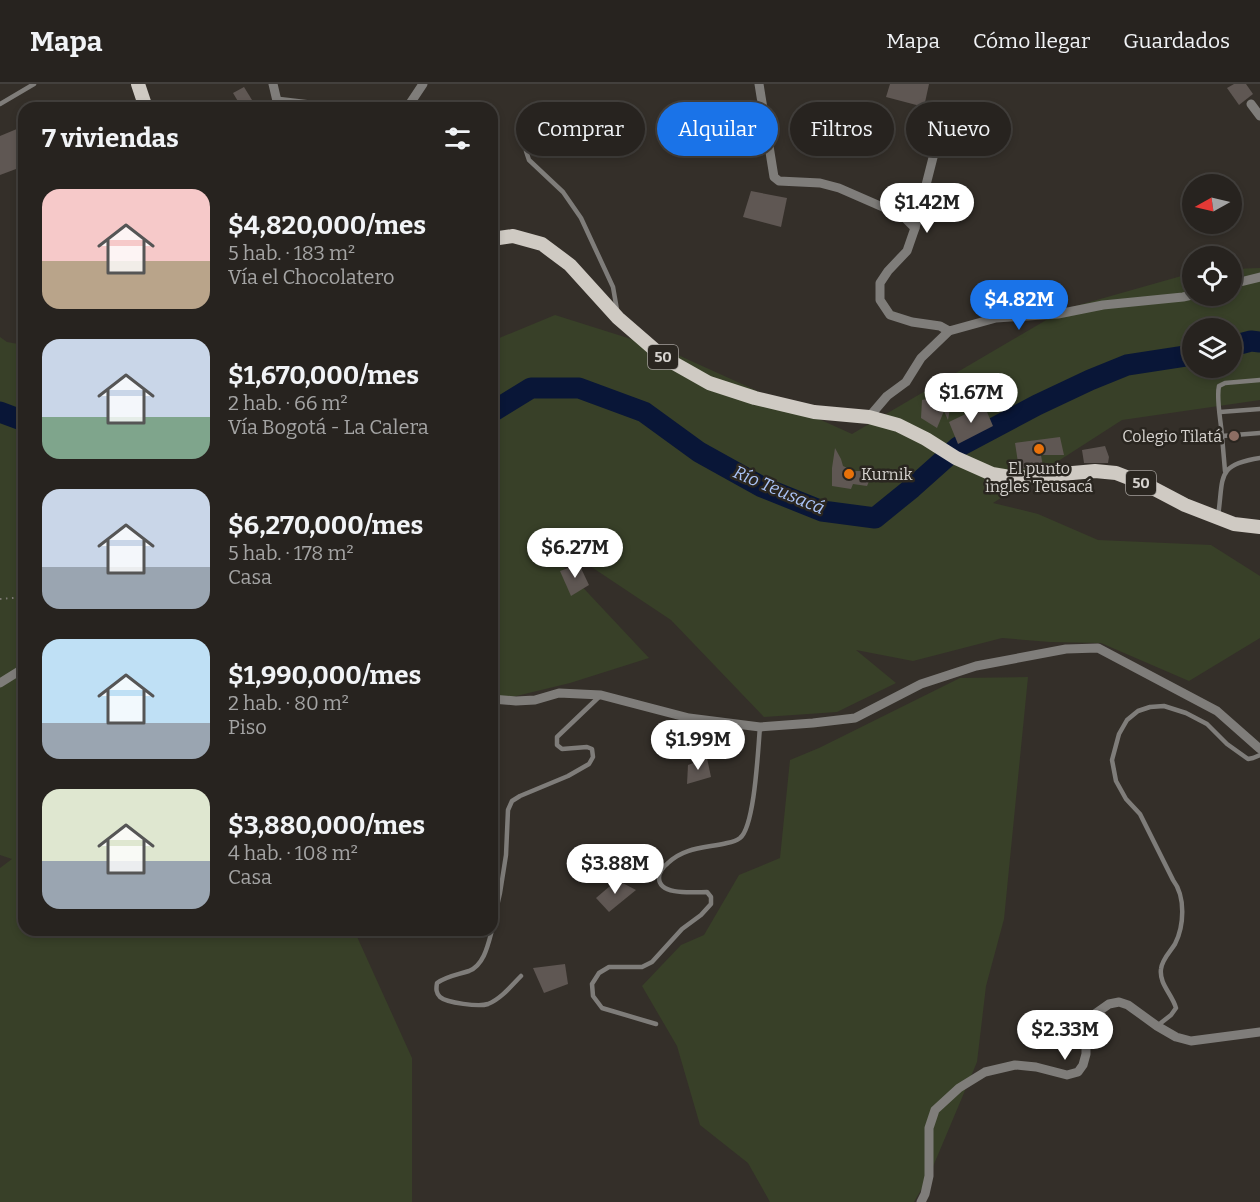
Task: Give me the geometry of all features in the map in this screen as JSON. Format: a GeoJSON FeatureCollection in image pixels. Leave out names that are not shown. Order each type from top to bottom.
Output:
{"type":"FeatureCollection","features":[{"type":"Feature","properties":{"kind":"main road"},"geometry":{"type":"LineString","coordinates":[[138,84],[144,102]]}},
{"type":"Feature","properties":{"kind":"main road","name":"50"},"geometry":{"type":"LineString","coordinates":[[498,238],[513,236],[542,244],[570,265],[618,318],[663,357],[709,383],[755,398],[814,412],[869,417],[898,425],[956,458],[992,474],[1016,478],[1095,471],[1116,473],[1218,518],[1234,524],[1260,527]]}},
{"type":"Feature","properties":{"kind":"street"},"geometry":{"type":"LineString","coordinates":[[273,84],[276,102]]}},
{"type":"Feature","properties":{"kind":"street"},"geometry":{"type":"LineString","coordinates":[[411,102],[423,84]]}},
{"type":"Feature","properties":{"kind":"street"},"geometry":{"type":"LineString","coordinates":[[759,84],[774,177],[779,181],[820,183],[839,188],[894,212],[905,218],[915,228]]}},
{"type":"Feature","properties":{"kind":"street"},"geometry":{"type":"LineString","coordinates":[[1251,104],[1260,116]]}},
{"type":"Feature","properties":{"kind":"street"},"geometry":{"type":"LineString","coordinates":[[933,156],[907,251],[880,283],[880,300],[890,315],[912,322],[940,326],[950,331]]}},
{"type":"Feature","properties":{"kind":"street"},"geometry":{"type":"LineString","coordinates":[[1242,282],[1260,277]]}},
{"type":"Feature","properties":{"kind":"street"},"geometry":{"type":"LineString","coordinates":[[869,417],[887,396],[906,382],[921,358],[950,331],[996,318],[1058,314],[1103,305],[1182,297]]}},
{"type":"Feature","properties":{"kind":"street"},"geometry":{"type":"LineString","coordinates":[[498,700],[536,700],[559,693],[601,695],[689,718],[760,727],[813,723],[855,718],[921,684],[976,666],[1066,649],[1098,648],[1217,711],[1260,749]]}},
{"type":"Feature","properties":{"kind":"street"},"geometry":{"type":"LineString","coordinates":[[0,683],[18,672]]}},
{"type":"Feature","properties":{"kind":"street"},"geometry":{"type":"LineString","coordinates":[[921,1202],[929,1176],[929,1128],[935,1110],[959,1088],[985,1072],[1015,1065],[1036,1067],[1067,1075],[1078,1072],[1086,1054],[1086,1028],[1092,1016],[1109,1005],[1119,1002],[1128,1005],[1157,1026],[1191,1041],[1260,1032]]}},
{"type":"Feature","properties":{"kind":"lane"},"geometry":{"type":"LineString","coordinates":[[0,104],[34,84]]}},
{"type":"Feature","properties":{"kind":"lane"},"geometry":{"type":"LineString","coordinates":[[528,156],[529,160],[563,192],[581,218],[613,287],[618,318]]}},
{"type":"Feature","properties":{"kind":"lane"},"geometry":{"type":"LineString","coordinates":[[1218,518],[1225,471],[1218,401],[1220,386],[1225,382],[1260,380]]}},
{"type":"Feature","properties":{"kind":"lane"},"geometry":{"type":"LineString","coordinates":[[1220,412],[1260,409]]}},
{"type":"Feature","properties":{"kind":"lane"},"geometry":{"type":"LineString","coordinates":[[1222,436],[1260,433]]}},
{"type":"Feature","properties":{"kind":"lane"},"geometry":{"type":"LineString","coordinates":[[1225,471],[1234,464],[1260,458]]}},
{"type":"Feature","properties":{"kind":"lane"},"geometry":{"type":"LineString","coordinates":[[498,902],[506,855],[508,810],[512,801],[589,764],[593,757],[592,749],[587,747],[562,749],[557,745],[557,737],[601,695]]}},
{"type":"Feature","properties":{"kind":"lane"},"geometry":{"type":"LineString","coordinates":[[1157,1026],[1176,1008],[1163,984],[1161,970],[1163,961],[1181,930],[1183,918],[1177,885],[1140,814],[1126,799],[1116,781],[1112,760],[1119,734],[1127,720],[1138,711],[1164,706],[1186,713],[1207,724],[1227,744],[1248,759],[1260,755]]}},
{"type":"Feature","properties":{"kind":"lane"},"geometry":{"type":"LineString","coordinates":[[656,1024],[602,1008],[593,996],[592,984],[599,973],[609,967],[642,967],[652,962],[682,929],[701,915],[711,904],[711,897],[707,892],[665,890],[658,876],[674,857],[695,848],[738,840],[745,833],[756,778],[760,727]]}},
{"type":"Feature","properties":{"kind":"lane"},"geometry":{"type":"LineString","coordinates":[[490,936],[477,967],[442,979],[437,983],[438,995],[444,999],[467,1004],[486,1005],[496,1000],[521,976]]}},
{"type":"Feature","properties":{"kind":"path"},"geometry":{"type":"LineString","coordinates":[[0,599],[18,598]]}},
{"type":"Feature","properties":{"kind":"green space"},"geometry":{"type":"Polygon","coordinates":[[[1260,268],[1260,400],[1122,420],[993,503],[1038,514],[1098,540],[1211,545],[1260,576],[1260,638],[1189,681],[1101,643],[1002,638],[913,661],[856,650],[896,683],[837,712],[764,717],[671,620],[578,558],[530,543],[559,562],[649,658],[570,683],[498,700],[498,339],[555,315],[669,351],[852,434],[1065,309],[1182,276],[1182,306],[1242,306],[1242,269],[1260,268]]]}},
{"type":"Feature","properties":{"kind":"green space"},"geometry":{"type":"Polygon","coordinates":[[[0,337],[7,342],[18,344],[18,936],[357,936],[412,1058],[412,1202],[0,1202],[0,868],[12,859],[0,855],[0,337]]]}},
{"type":"Feature","properties":{"kind":"green space"},"geometry":{"type":"Polygon","coordinates":[[[1028,677],[1004,919],[986,986],[977,1062],[929,1176],[914,1202],[770,1202],[748,1163],[700,1125],[677,1046],[642,986],[681,945],[704,935],[739,875],[780,858],[790,760],[960,678],[1028,677]]]}},
{"type":"Feature","properties":{"kind":"building"},"geometry":{"type":"Polygon","coordinates":[[[890,84],[929,84],[925,102],[906,102],[886,97],[890,84]]]}},
{"type":"Feature","properties":{"kind":"building"},"geometry":{"type":"Polygon","coordinates":[[[1234,84],[1246,84],[1253,94],[1239,105],[1227,88],[1234,84]]]}},
{"type":"Feature","properties":{"kind":"building"},"geometry":{"type":"Polygon","coordinates":[[[244,87],[253,102],[238,102],[233,93],[244,87]]]}},
{"type":"Feature","properties":{"kind":"building"},"geometry":{"type":"Polygon","coordinates":[[[18,128],[18,168],[0,175],[0,136],[18,128]]]}},
{"type":"Feature","properties":{"kind":"building"},"geometry":{"type":"Polygon","coordinates":[[[751,191],[787,198],[781,227],[743,217],[751,191]]]}},
{"type":"Feature","properties":{"kind":"building"},"geometry":{"type":"Polygon","coordinates":[[[933,379],[953,380],[948,420],[944,411],[937,428],[921,418],[922,400],[926,399],[933,379]]]}},
{"type":"Feature","properties":{"kind":"building"},"geometry":{"type":"Polygon","coordinates":[[[984,405],[993,426],[958,444],[949,422],[984,405]]]}},
{"type":"Feature","properties":{"kind":"building","name":"El punto ingles Teusacá"},"geometry":{"type":"Polygon","coordinates":[[[1060,437],[1064,455],[1041,455],[1043,467],[1019,469],[1015,443],[1060,437]]]}},
{"type":"Feature","properties":{"kind":"building"},"geometry":{"type":"Polygon","coordinates":[[[1105,446],[1109,457],[1108,463],[1084,463],[1082,450],[1105,446]]]}},
{"type":"Feature","properties":{"kind":"building","name":"Kurnik"},"geometry":{"type":"Polygon","coordinates":[[[835,448],[843,466],[854,471],[862,471],[871,477],[867,486],[853,484],[851,489],[832,486],[835,448]]]}},
{"type":"Feature","properties":{"kind":"building"},"geometry":{"type":"Polygon","coordinates":[[[579,564],[589,585],[571,596],[560,571],[579,564]]]}},
{"type":"Feature","properties":{"kind":"building"},"geometry":{"type":"Polygon","coordinates":[[[707,758],[711,777],[687,784],[688,765],[707,758]]]}},
{"type":"Feature","properties":{"kind":"building"},"geometry":{"type":"Polygon","coordinates":[[[617,880],[636,890],[609,912],[596,898],[617,880]]]}},
{"type":"Feature","properties":{"kind":"building"},"geometry":{"type":"Polygon","coordinates":[[[565,964],[568,984],[544,993],[533,968],[565,964]]]}},
{"type":"Feature","properties":{"kind":"waterway","name":"Río Teusacá"},"geometry":{"type":"LineString","coordinates":[[1242,343],[1260,342]]}},
{"type":"Feature","properties":{"kind":"waterway","name":"Río Teusacá"},"geometry":{"type":"LineString","coordinates":[[498,408],[531,388],[579,388],[644,412],[699,452],[762,487],[822,511],[875,518],[958,447],[1037,405],[1127,365],[1182,357]]}},
{"type":"Feature","properties":{"kind":"waterway","name":"Río Teusacá"},"geometry":{"type":"LineString","coordinates":[[0,412],[18,419]]}},
{"type":"Feature","properties":{"kind":"place","name":"Colegio Tilatá"},"geometry":{"type":"Point","coordinates":[1234,436]}},
{"type":"Feature","properties":{"kind":"place","name":"El punto ingles Teusacá"},"geometry":{"type":"Point","coordinates":[1039,449]}},
{"type":"Feature","properties":{"kind":"place","name":"Kurnik"},"geometry":{"type":"Point","coordinates":[849,474]}}]}
